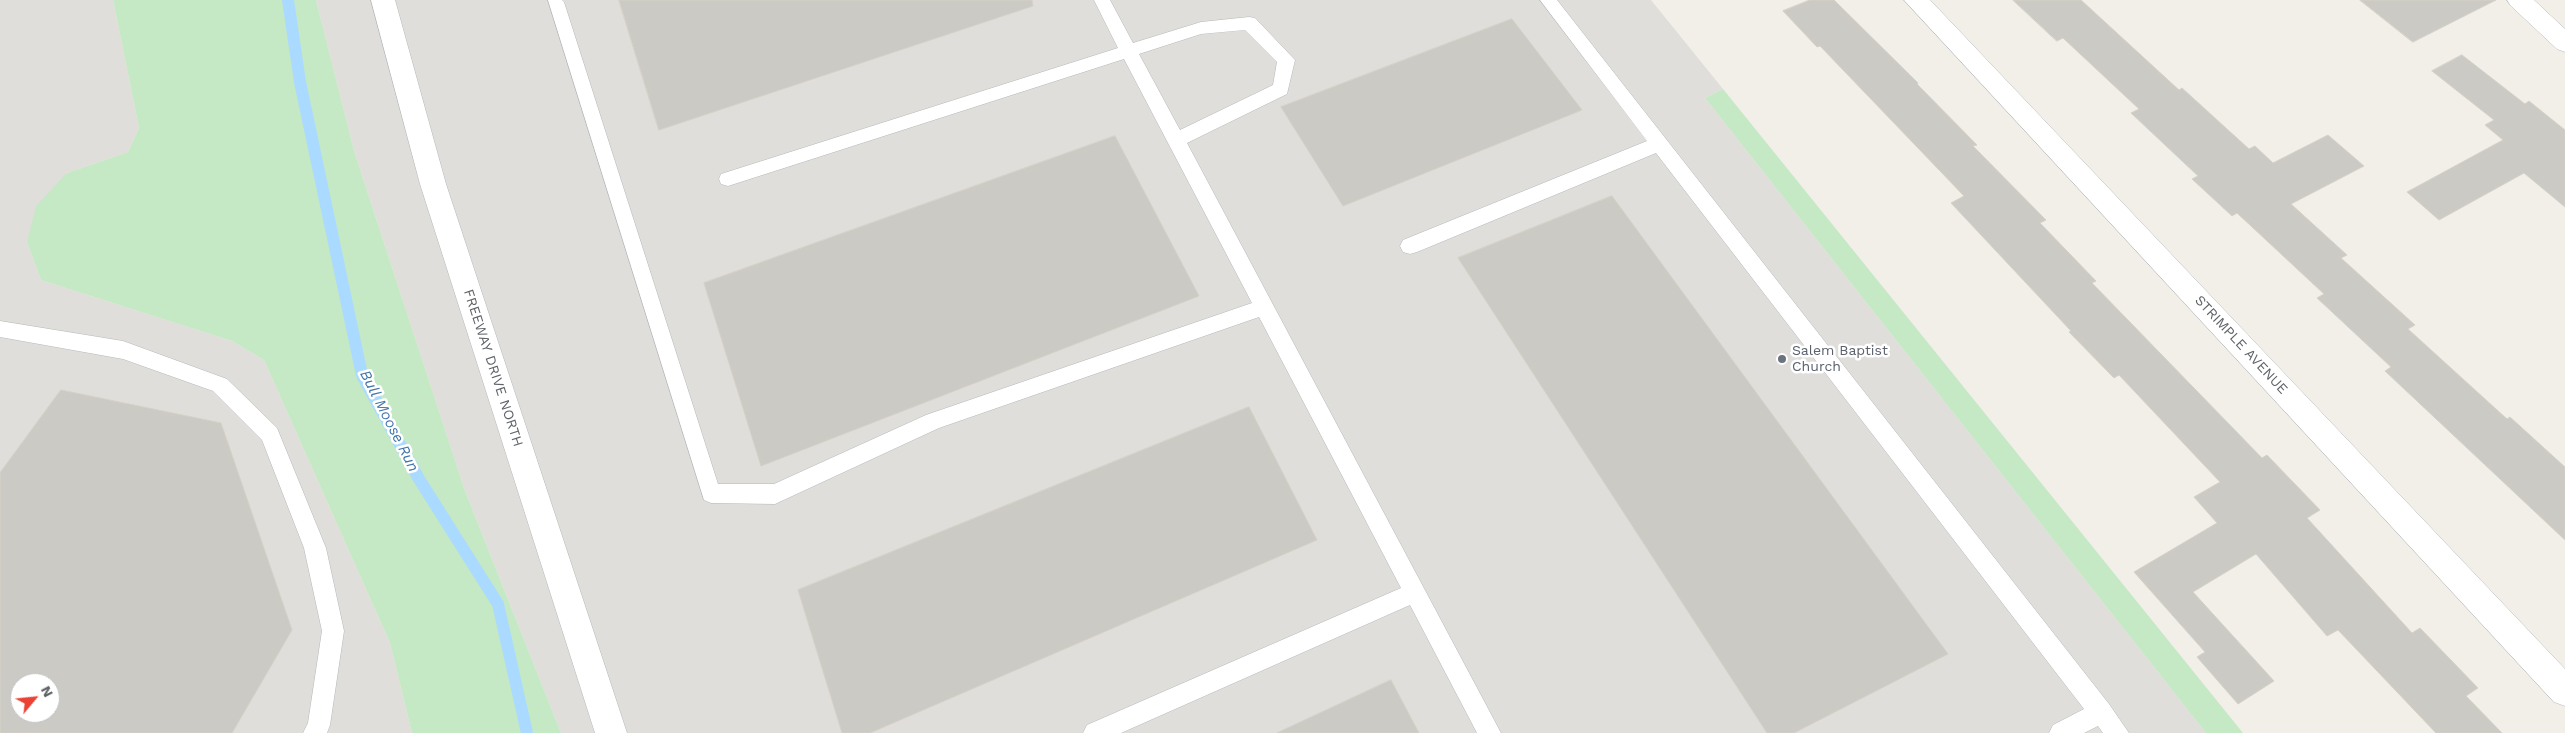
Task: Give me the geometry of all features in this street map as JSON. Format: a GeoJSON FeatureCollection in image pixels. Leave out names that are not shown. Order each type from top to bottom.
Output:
{"type":"FeatureCollection","features":[{"type":"Feature","properties":{"kind":"street","name":"FREEWAY DRIVE NORTH"},"geometry":{"type":"LineString","coordinates":[[383,0],[433,184],[611,733]]}},
{"type":"Feature","properties":{"kind":"street","name":"STRIMPLE AVENUE"},"geometry":{"type":"LineString","coordinates":[[1916,0],[2565,691]]}},
{"type":"Feature","properties":{"kind":"street"},"geometry":{"type":"LineString","coordinates":[[2519,0],[2565,44]]}},
{"type":"Feature","properties":{"kind":"lane"},"geometry":{"type":"LineString","coordinates":[[1102,0],[1489,733]]}},
{"type":"Feature","properties":{"kind":"lane"},"geometry":{"type":"LineString","coordinates":[[1548,0],[2117,733]]}},
{"type":"Feature","properties":{"kind":"lane"},"geometry":{"type":"LineString","coordinates":[[555,2],[711,493],[775,494],[932,421],[1264,307]]}},
{"type":"Feature","properties":{"kind":"lane"},"geometry":{"type":"LineString","coordinates":[[728,179],[1201,28],[1248,23],[1286,60],[1281,89],[1176,140]]}},
{"type":"Feature","properties":{"kind":"lane"},"geometry":{"type":"LineString","coordinates":[[1410,246],[1660,144]]}},
{"type":"Feature","properties":{"kind":"lane"},"geometry":{"type":"LineString","coordinates":[[0,329],[123,350],[220,385],[270,434],[315,548],[332,631],[319,725],[315,733]]}},
{"type":"Feature","properties":{"kind":"lane"},"geometry":{"type":"LineString","coordinates":[[1096,733],[1415,592]]}},
{"type":"Feature","properties":{"kind":"lane"},"geometry":{"type":"LineString","coordinates":[[2062,733],[2101,712]]}},
{"type":"Feature","properties":{"kind":"shaded area"},"geometry":{"type":"Polygon","coordinates":[[[0,0],[113,0],[139,128],[128,152],[67,173],[27,242],[41,280],[232,341],[264,360],[390,643],[412,733],[0,733],[0,0]]]}},
{"type":"Feature","properties":{"kind":"shaded area"},"geometry":{"type":"Polygon","coordinates":[[[316,0],[1651,0],[1723,89],[1705,98],[2206,733],[561,733],[465,491],[354,151],[316,0]]]}},
{"type":"Feature","properties":{"kind":"green space"},"geometry":{"type":"Polygon","coordinates":[[[113,0],[316,0],[354,151],[465,491],[561,733],[412,733],[390,643],[264,360],[232,341],[41,280],[27,242],[36,206],[67,173],[128,152],[139,128],[113,0]]]}},
{"type":"Feature","properties":{"kind":"green space"},"geometry":{"type":"Polygon","coordinates":[[[1723,89],[2243,733],[2206,733],[1705,98],[1723,89]]]}},
{"type":"Feature","properties":{"kind":"building"},"geometry":{"type":"Polygon","coordinates":[[[619,0],[1032,0],[1033,6],[659,130],[619,0]]]}},
{"type":"Feature","properties":{"kind":"building"},"geometry":{"type":"Polygon","coordinates":[[[1810,0],[1834,0],[1918,83],[1977,145],[1973,146],[2046,220],[2040,223],[2096,281],[2092,283],[2262,458],[2267,455],[2320,510],[2307,518],[2412,633],[2420,628],[2478,688],[2466,696],[2502,733],[2436,733],[2338,630],[2327,636],[2256,554],[2193,592],[2274,681],[2238,704],[2197,657],[2205,652],[2134,572],[2217,523],[2194,497],[2220,482],[2119,375],[2114,378],[2069,332],[2071,331],[1951,203],[1964,196],[1820,46],[1817,47],[1783,11],[1810,0]]]}},
{"type":"Feature","properties":{"kind":"building"},"geometry":{"type":"Polygon","coordinates":[[[2013,0],[2081,0],[2179,90],[2182,88],[2249,149],[2255,146],[2273,163],[2328,135],[2364,166],[2291,204],[2347,255],[2341,258],[2415,325],[2408,329],[2507,419],[2510,417],[2565,467],[2565,540],[2385,371],[2391,367],[2317,298],[2324,294],[2237,213],[2232,216],[2192,179],[2198,176],[2131,113],[2139,109],[2063,38],[2057,41],[2013,0]]]}},
{"type":"Feature","properties":{"kind":"building"},"geometry":{"type":"Polygon","coordinates":[[[2360,0],[2496,0],[2413,42],[2360,0]]]}},
{"type":"Feature","properties":{"kind":"building"},"geometry":{"type":"Polygon","coordinates":[[[1512,19],[1582,110],[1343,206],[1281,107],[1512,19]]]}},
{"type":"Feature","properties":{"kind":"building"},"geometry":{"type":"Polygon","coordinates":[[[2462,55],[2525,104],[2529,101],[2565,130],[2565,207],[2524,173],[2439,220],[2407,192],[2503,140],[2485,125],[2494,120],[2432,71],[2462,55]]]}},
{"type":"Feature","properties":{"kind":"building"},"geometry":{"type":"Polygon","coordinates":[[[1115,136],[1199,296],[761,466],[704,283],[1115,136]]]}},
{"type":"Feature","properties":{"kind":"building"},"geometry":{"type":"Polygon","coordinates":[[[1612,196],[1948,654],[1794,733],[1767,733],[1458,258],[1612,196]]]}},
{"type":"Feature","properties":{"kind":"building"},"geometry":{"type":"Polygon","coordinates":[[[61,390],[221,423],[292,630],[232,733],[0,733],[0,473],[61,390]]]}},
{"type":"Feature","properties":{"kind":"building"},"geometry":{"type":"Polygon","coordinates":[[[1249,407],[1317,540],[870,733],[842,733],[798,590],[1249,407]]]}},
{"type":"Feature","properties":{"kind":"building"},"geometry":{"type":"Polygon","coordinates":[[[1391,680],[1419,733],[1277,733],[1391,680]]]}},
{"type":"Feature","properties":{"kind":"waterway","name":"Bull Moose Run"},"geometry":{"type":"LineString","coordinates":[[288,0],[300,82],[362,375],[419,479],[498,604],[527,733]]}},
{"type":"Feature","properties":{"kind":"place","name":"Salem Baptist Church"},"geometry":{"type":"Point","coordinates":[1782,359]}}]}
